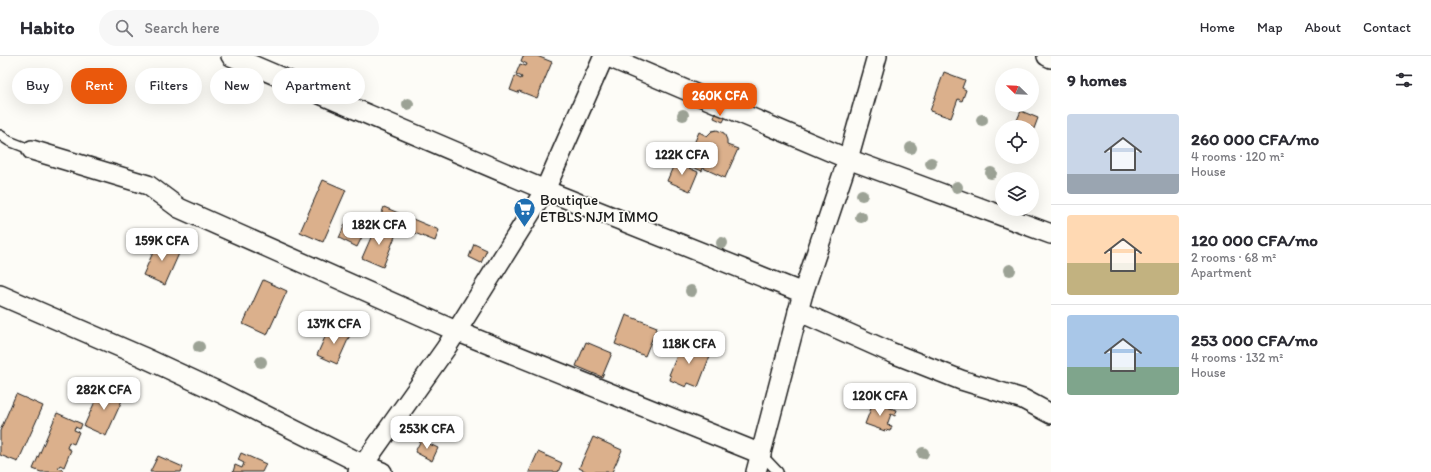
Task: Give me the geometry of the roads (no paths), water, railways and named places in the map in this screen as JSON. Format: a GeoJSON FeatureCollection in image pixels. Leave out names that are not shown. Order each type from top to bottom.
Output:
{"type":"FeatureCollection","features":[{"type":"Feature","properties":{"kind":"street"},"geometry":{"type":"LineString","coordinates":[[232,56],[545,190],[803,292]]}},
{"type":"Feature","properties":{"kind":"street"},"geometry":{"type":"LineString","coordinates":[[361,468],[446,348],[545,190],[605,56],[848,159],[1051,234]]}},
{"type":"Feature","properties":{"kind":"street"},"geometry":{"type":"LineString","coordinates":[[756,472],[803,292],[848,159],[877,56]]}},
{"type":"Feature","properties":{"kind":"street"},"geometry":{"type":"LineString","coordinates":[[1047,56],[1051,58]]}},
{"type":"Feature","properties":{"kind":"street"},"geometry":{"type":"LineString","coordinates":[[32,150],[148,184],[179,208],[456,331],[761,454]]}},
{"type":"Feature","properties":{"kind":"street"},"geometry":{"type":"LineString","coordinates":[[0,295],[143,357],[221,393],[361,468],[382,472]]}},
{"type":"Feature","properties":{"kind":"street"},"geometry":{"type":"LineString","coordinates":[[798,311],[890,352],[961,380],[1022,399],[1051,414]]}},
{"type":"Feature","properties":{"kind":"lane"},"geometry":{"type":"LineString","coordinates":[[0,135],[9,141],[32,150]]}},
{"type":"Feature","properties":{"kind":"lane"},"geometry":{"type":"LineString","coordinates":[[761,454],[778,472]]}},
{"type":"Feature","properties":{"kind":"place","name":"Boutique ETBLS NJM IMMO"},"geometry":{"type":"Point","coordinates":[524,228]}}]}
